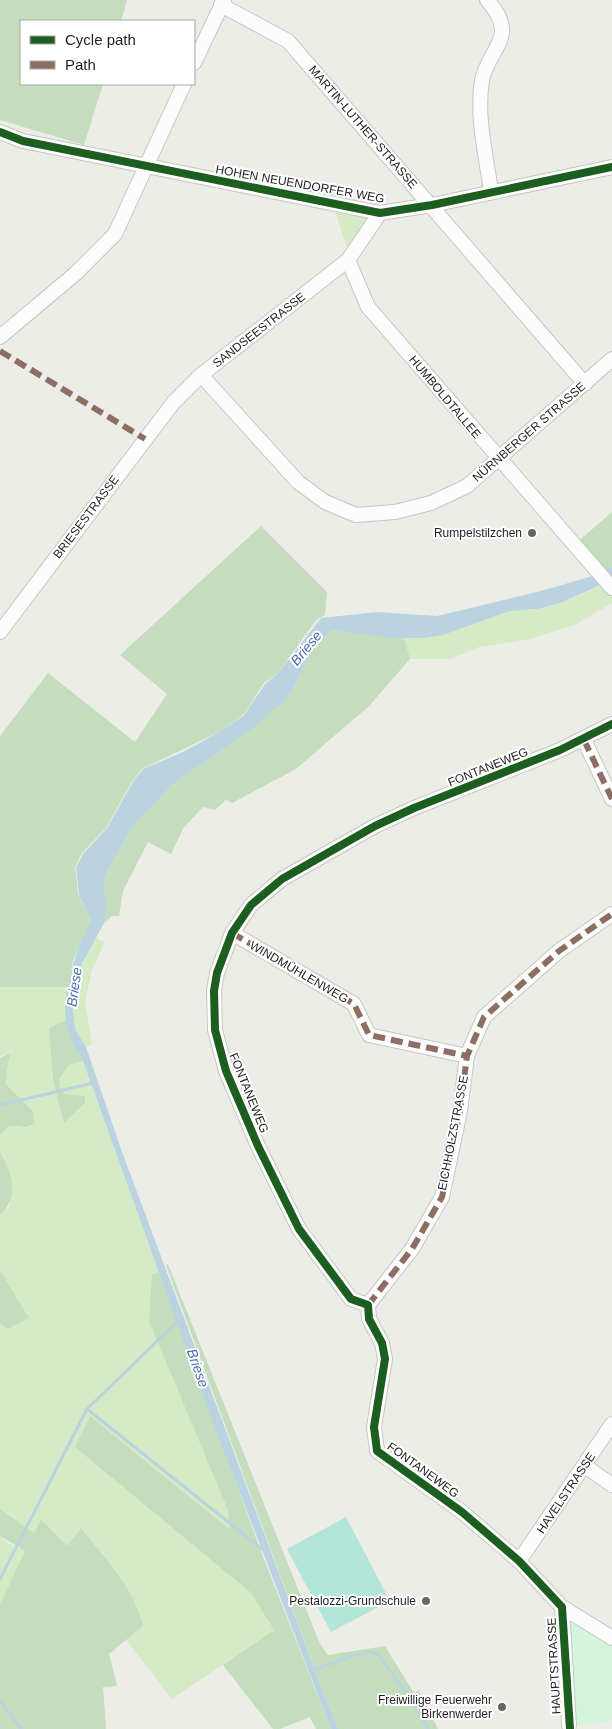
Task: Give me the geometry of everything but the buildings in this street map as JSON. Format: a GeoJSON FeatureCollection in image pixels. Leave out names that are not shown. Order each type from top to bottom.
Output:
{"type":"FeatureCollection","features":[{"type":"Feature","properties":{"kind":"street"},"geometry":{"type":"LineString","coordinates":[[487,0],[499,17],[502,27],[502,36],[484,72],[480,101],[491,191]]}},
{"type":"Feature","properties":{"kind":"street"},"geometry":{"type":"LineString","coordinates":[[195,61],[222,2]]}},
{"type":"Feature","properties":{"kind":"street","name":"MARTIN-LUTHER-STRASSE"},"geometry":{"type":"LineString","coordinates":[[222,2],[288,41],[432,205],[585,384]]}},
{"type":"Feature","properties":{"kind":"street"},"geometry":{"type":"LineString","coordinates":[[0,337],[75,274],[115,234],[184,85]]}},
{"type":"Feature","properties":{"kind":"street","name":"HOHEN NEUENDORFER WEG"},"geometry":{"type":"LineString","coordinates":[[0,132],[23,142],[380,213],[432,205],[491,191],[612,167]]}},
{"type":"Feature","properties":{"kind":"street"},"geometry":{"type":"LineString","coordinates":[[348,260],[380,213]]}},
{"type":"Feature","properties":{"kind":"street","name":"SANDSEESTRASSE"},"geometry":{"type":"LineString","coordinates":[[173,404],[201,375],[348,260]]}},
{"type":"Feature","properties":{"kind":"street","name":"HUMBOLDTALLEE"},"geometry":{"type":"LineString","coordinates":[[348,260],[368,307],[612,588]]}},
{"type":"Feature","properties":{"kind":"street","name":"NÜRNBERGER STRASSE"},"geometry":{"type":"LineString","coordinates":[[201,375],[298,482],[326,502],[356,515],[395,512],[432,503],[468,486],[612,359]]}},
{"type":"Feature","properties":{"kind":"street","name":"BRIESESTRASSE"},"geometry":{"type":"LineString","coordinates":[[0,632],[173,404]]}},
{"type":"Feature","properties":{"kind":"street","name":"FONTANEWEG"},"geometry":{"type":"LineString","coordinates":[[519,1562],[462,1512],[377,1451],[374,1427],[385,1358],[382,1343],[369,1318],[368,1305],[351,1299],[299,1229],[258,1146],[226,1071],[215,1030],[214,991],[217,973],[232,933],[251,905],[282,879],[375,826],[414,808],[584,740],[612,724]]}},
{"type":"Feature","properties":{"kind":"street"},"geometry":{"type":"LineString","coordinates":[[584,740],[612,799]]}},
{"type":"Feature","properties":{"kind":"street","name":"EICHHOLZSTRASSE"},"geometry":{"type":"LineString","coordinates":[[368,1305],[412,1249],[442,1197],[460,1111],[467,1056],[484,1017],[559,951],[612,914]]}},
{"type":"Feature","properties":{"kind":"street","name":"WINDMÜHLENWEG"},"geometry":{"type":"LineString","coordinates":[[232,933],[354,1004],[369,1035],[467,1056]]}},
{"type":"Feature","properties":{"kind":"street","name":"HAVELSTRASSE"},"geometry":{"type":"LineString","coordinates":[[519,1562],[612,1424]]}},
{"type":"Feature","properties":{"kind":"street"},"geometry":{"type":"LineString","coordinates":[[585,1466],[612,1485]]}},
{"type":"Feature","properties":{"kind":"street","name":"HAUPTSTRASSE"},"geometry":{"type":"LineString","coordinates":[[519,1562],[562,1607],[612,1638]]}},
{"type":"Feature","properties":{"kind":"street","name":"HAUPTSTRASSE"},"geometry":{"type":"LineString","coordinates":[[562,1607],[569,1725]]}},
{"type":"Feature","properties":{"kind":"green space"},"geometry":{"type":"Polygon","coordinates":[[[0,0],[127,0],[121,20],[20,20],[20,85],[103,85],[84,145],[0,120],[0,0]]]}},
{"type":"Feature","properties":{"kind":"green space"},"geometry":{"type":"Polygon","coordinates":[[[335,206],[375,214],[349,255],[335,211],[335,206]]]}},
{"type":"Feature","properties":{"kind":"green space"},"geometry":{"type":"Polygon","coordinates":[[[612,512],[612,566],[600,573],[574,545],[612,512]]]}},
{"type":"Feature","properties":{"kind":"green space"},"geometry":{"type":"Polygon","coordinates":[[[261,526],[327,592],[325,615],[316,620],[279,672],[264,683],[244,714],[221,731],[142,769],[133,780],[106,828],[82,853],[75,867],[78,894],[91,921],[73,961],[68,987],[0,987],[0,736],[48,673],[135,742],[167,694],[120,655],[261,526]]]}},
{"type":"Feature","properties":{"kind":"green space"},"geometry":{"type":"Polygon","coordinates":[[[604,584],[612,584],[612,603],[577,624],[530,639],[479,647],[450,659],[410,659],[404,637],[418,637],[445,632],[508,611],[535,610],[548,607],[604,584]]]}},
{"type":"Feature","properties":{"kind":"green space"},"geometry":{"type":"Polygon","coordinates":[[[333,630],[404,637],[410,659],[369,706],[296,769],[232,803],[226,800],[215,810],[203,807],[184,827],[171,854],[148,842],[123,891],[119,916],[112,916],[104,923],[107,910],[104,881],[108,870],[132,827],[172,785],[240,737],[293,689],[315,645],[333,630]]]}},
{"type":"Feature","properties":{"kind":"green space"},"geometry":{"type":"Polygon","coordinates":[[[96,938],[105,942],[92,970],[85,1002],[92,1044],[86,1047],[75,1030],[71,1008],[80,971],[96,938]]]}},
{"type":"Feature","properties":{"kind":"green space"},"geometry":{"type":"Polygon","coordinates":[[[0,987],[68,987],[67,1020],[49,1028],[53,1081],[64,1123],[85,1103],[85,1096],[65,1094],[60,1088],[59,1079],[69,1065],[83,1061],[159,1272],[152,1274],[228,1510],[229,1529],[90,1416],[250,1592],[274,1630],[172,1699],[126,1640],[143,1626],[139,1612],[118,1574],[81,1528],[67,1547],[41,1519],[34,1533],[0,1509],[0,1324],[8,1329],[29,1318],[0,1270],[0,1216],[10,1206],[5,1159],[0,1152],[0,1135],[10,1126],[19,1127],[33,1111],[5,1083],[10,1053],[16,1049],[0,1057],[0,987]]]}},
{"type":"Feature","properties":{"kind":"green space"},"geometry":{"type":"Polygon","coordinates":[[[67,1020],[68,1032],[83,1061],[69,1065],[59,1079],[60,1088],[65,1094],[85,1096],[85,1103],[64,1123],[53,1081],[49,1028],[67,1020]]]}},
{"type":"Feature","properties":{"kind":"green space"},"geometry":{"type":"Polygon","coordinates":[[[10,1053],[5,1083],[33,1111],[34,1123],[27,1127],[10,1126],[0,1135],[0,1058],[10,1053]]]}},
{"type":"Feature","properties":{"kind":"green space"},"geometry":{"type":"Polygon","coordinates":[[[0,1152],[11,1176],[12,1193],[6,1209],[0,1216],[0,1152]]]}},
{"type":"Feature","properties":{"kind":"green space"},"geometry":{"type":"Polygon","coordinates":[[[168,1264],[320,1644],[328,1655],[385,1646],[414,1693],[419,1690],[438,1729],[339,1729],[324,1694],[166,1265],[168,1264]]]}},
{"type":"Feature","properties":{"kind":"green space"},"geometry":{"type":"Polygon","coordinates":[[[0,1270],[29,1318],[8,1329],[0,1324],[0,1270]]]}},
{"type":"Feature","properties":{"kind":"green space"},"geometry":{"type":"Polygon","coordinates":[[[159,1272],[262,1554],[331,1729],[316,1729],[310,1717],[280,1729],[273,1729],[223,1665],[274,1630],[250,1592],[75,1447],[90,1416],[229,1529],[228,1510],[149,1321],[152,1274],[159,1272]]]}},
{"type":"Feature","properties":{"kind":"green space"},"geometry":{"type":"Polygon","coordinates":[[[0,1509],[34,1533],[41,1519],[67,1546],[81,1528],[118,1574],[133,1599],[143,1626],[109,1654],[117,1686],[103,1687],[106,1729],[0,1729],[0,1604],[25,1551],[0,1536],[0,1509]]]}},
{"type":"Feature","properties":{"kind":"green space"},"geometry":{"type":"Polygon","coordinates":[[[346,1517],[390,1601],[331,1632],[287,1549],[346,1517]]]}},
{"type":"Feature","properties":{"kind":"green space"},"geometry":{"type":"Polygon","coordinates":[[[0,1536],[8,1543],[25,1551],[0,1604],[0,1536]]]}},
{"type":"Feature","properties":{"kind":"green space"},"geometry":{"type":"Polygon","coordinates":[[[559,1607],[612,1636],[612,1721],[567,1727],[556,1647],[559,1607]]]}},
{"type":"Feature","properties":{"kind":"water","name":"Briese"},"geometry":{"type":"Polygon","coordinates":[[[612,566],[612,580],[560,603],[538,609],[509,611],[443,635],[424,638],[388,638],[333,630],[315,645],[293,689],[283,702],[249,731],[172,785],[132,827],[108,870],[104,881],[107,910],[104,923],[82,964],[72,1003],[75,1029],[86,1047],[121,1149],[324,1694],[339,1729],[331,1729],[213,1423],[83,1061],[69,1034],[65,1007],[70,976],[74,961],[91,921],[79,895],[76,867],[83,854],[107,828],[134,780],[143,769],[183,752],[221,731],[244,715],[265,684],[279,672],[321,618],[377,612],[437,616],[541,591],[596,575],[612,566]]]}},
{"type":"Feature","properties":{"kind":"waterway"},"geometry":{"type":"LineString","coordinates":[[0,1105],[93,1083]]}},
{"type":"Feature","properties":{"kind":"waterway"},"geometry":{"type":"LineString","coordinates":[[0,1579],[87,1409],[179,1320]]}},
{"type":"Feature","properties":{"kind":"waterway"},"geometry":{"type":"LineString","coordinates":[[87,1409],[262,1549]]}},
{"type":"Feature","properties":{"kind":"waterway"},"geometry":{"type":"LineString","coordinates":[[312,1671],[352,1656],[368,1652],[378,1654],[410,1698],[428,1729]]}},
{"type":"Feature","properties":{"kind":"waterway"},"geometry":{"type":"LineString","coordinates":[[0,1701],[21,1729]]}},
{"type":"Feature","properties":{"kind":"marked path"},"geometry":{"type":"LineString","coordinates":[[0,351],[145,439]]}},
{"type":"Feature","properties":{"kind":"marked path"},"geometry":{"type":"LineString","coordinates":[[584,740],[612,799]]}},
{"type":"Feature","properties":{"kind":"marked path"},"geometry":{"type":"LineString","coordinates":[[368,1305],[412,1249],[442,1197],[460,1111],[467,1056],[484,1017],[559,951],[612,914]]}},
{"type":"Feature","properties":{"kind":"marked path"},"geometry":{"type":"LineString","coordinates":[[232,933],[354,1004],[369,1035],[467,1056]]}},
{"type":"Feature","properties":{"kind":"cycle path"},"geometry":{"type":"LineString","coordinates":[[0,132],[23,141],[380,213],[432,205],[612,167]]}},
{"type":"Feature","properties":{"kind":"cycle path"},"geometry":{"type":"LineString","coordinates":[[570,1729],[562,1607],[519,1561],[462,1512],[377,1451],[374,1427],[385,1359],[382,1343],[369,1319],[368,1305],[351,1299],[299,1229],[258,1146],[226,1071],[215,1030],[214,991],[217,973],[232,933],[251,905],[282,879],[375,826],[414,808],[560,750],[612,724]]}},
{"type":"Feature","properties":{"kind":"place","name":"Rumpelstilzchen"},"geometry":{"type":"Point","coordinates":[532,533]}},
{"type":"Feature","properties":{"kind":"place","name":"Pestalozzi-Grundschule"},"geometry":{"type":"Point","coordinates":[426,1601]}},
{"type":"Feature","properties":{"kind":"place","name":"Freiwillige Feuerwehr Birkenwerder"},"geometry":{"type":"Point","coordinates":[502,1707]}}]}
